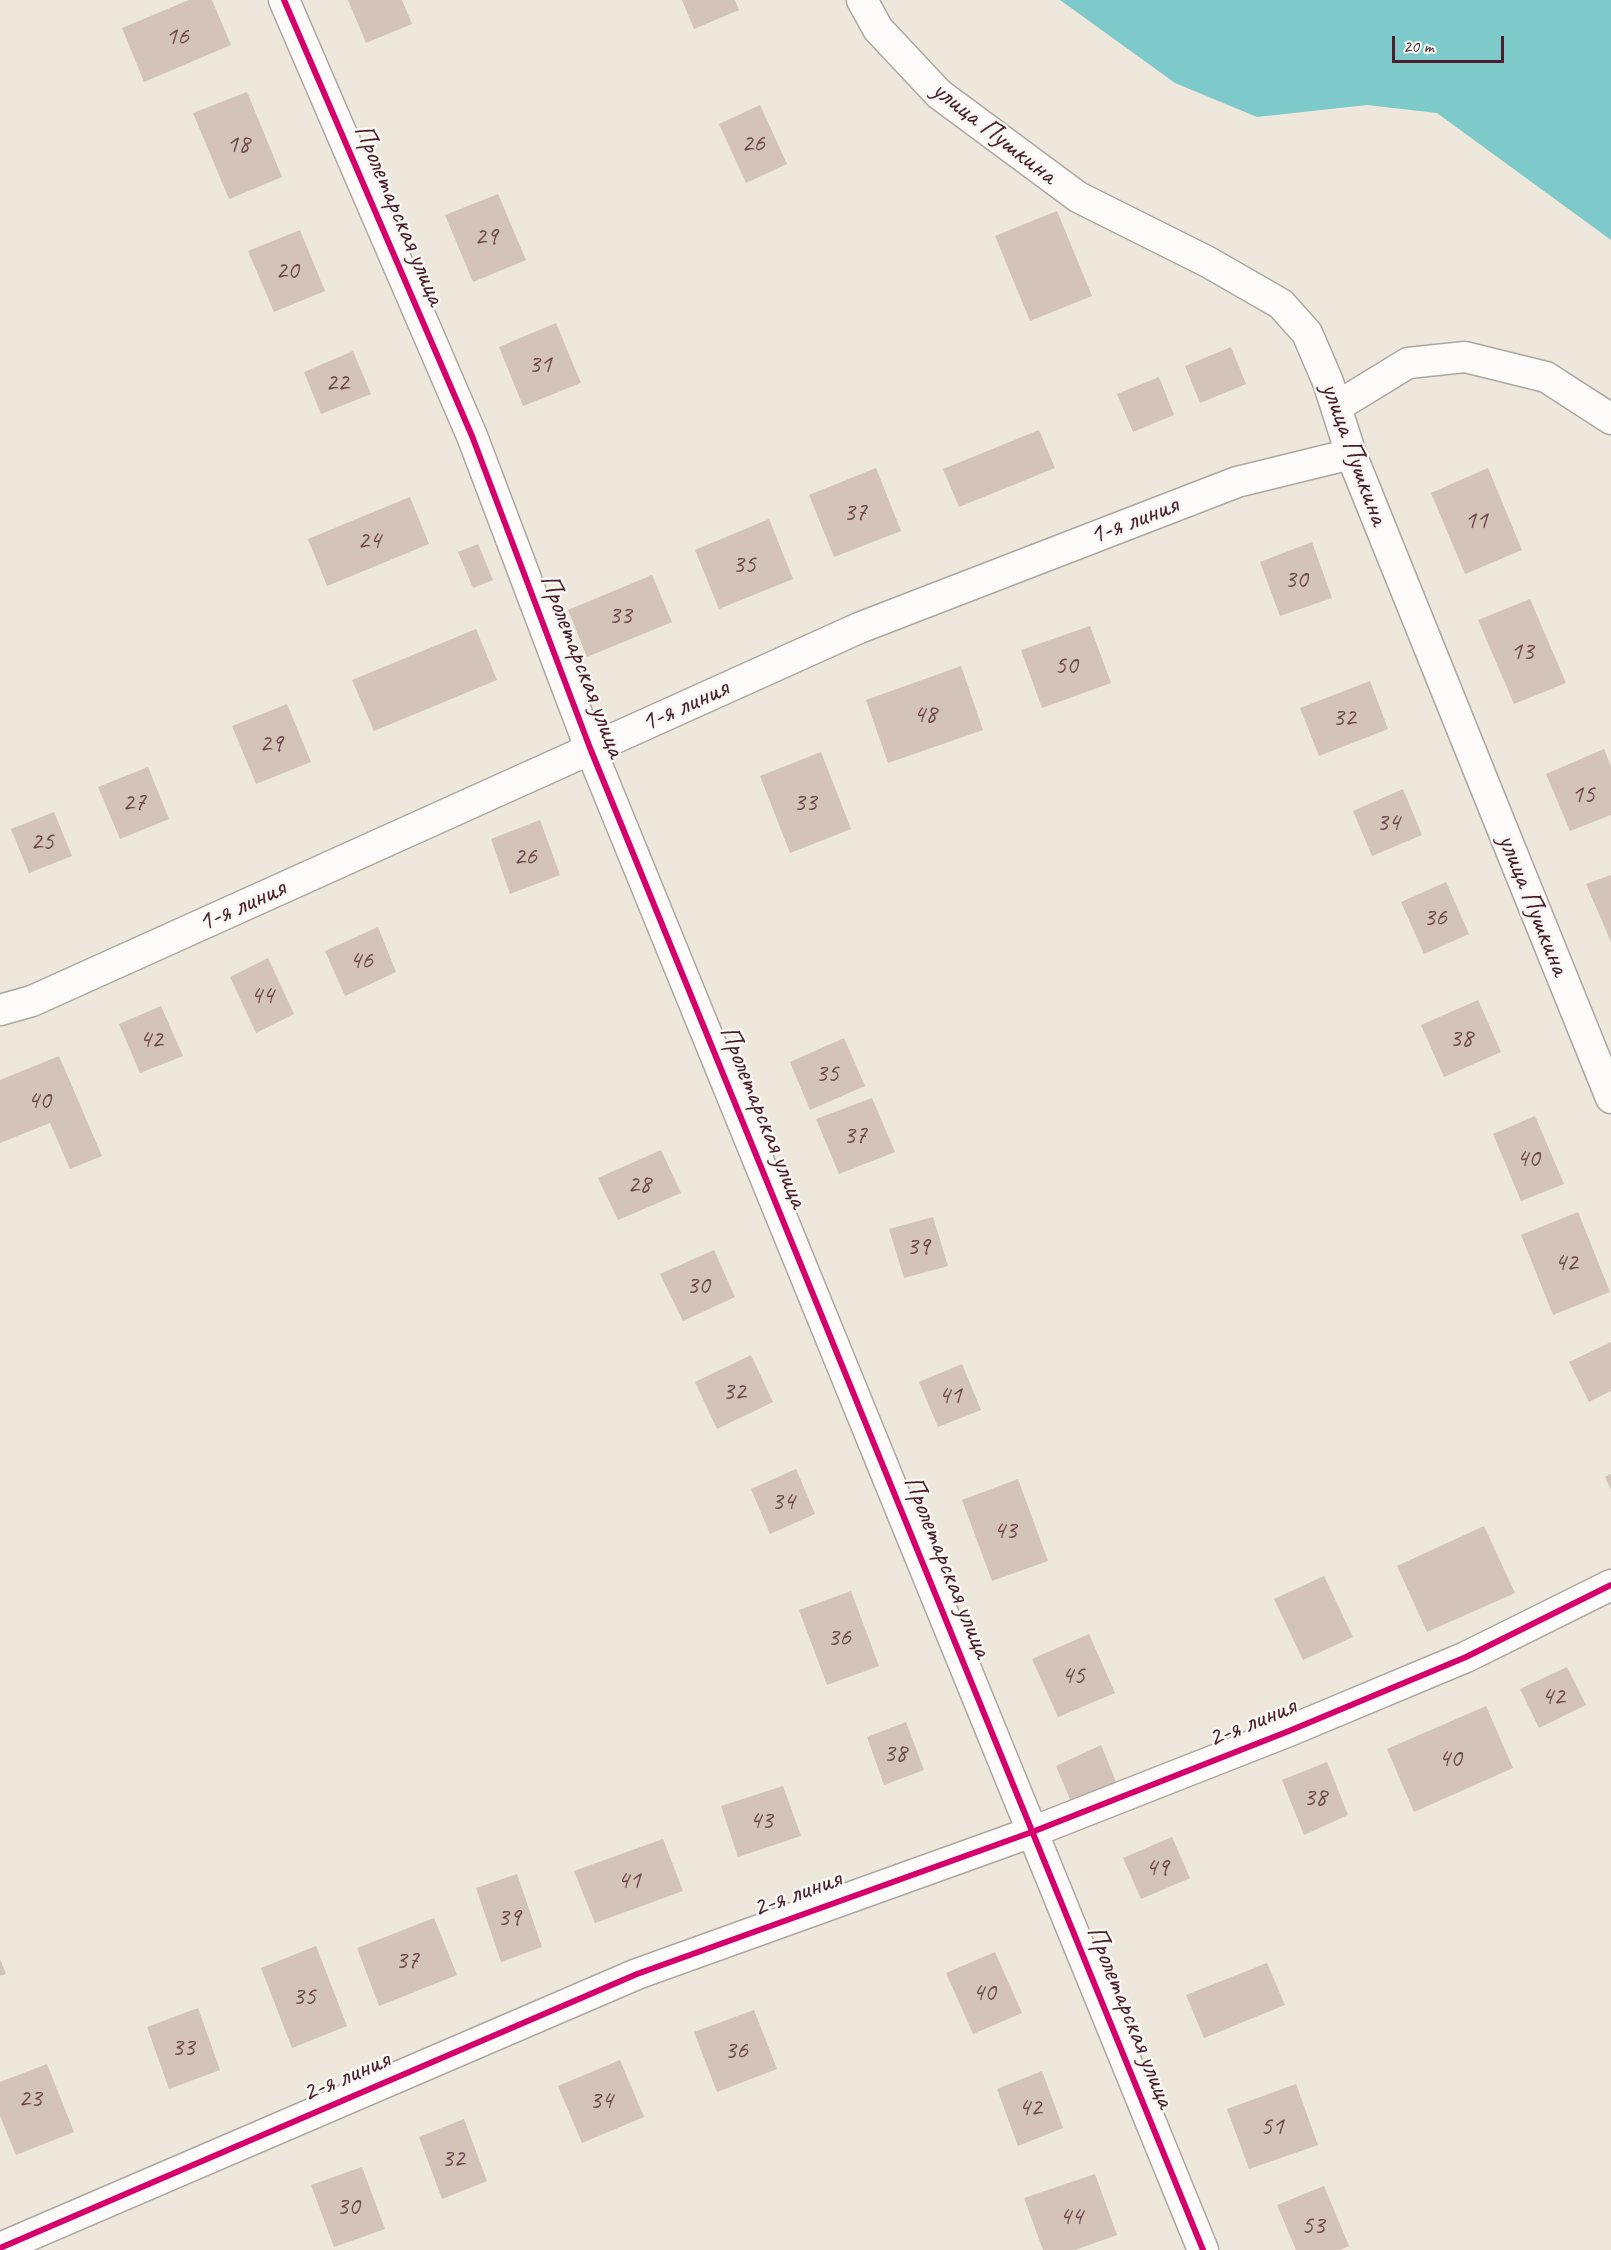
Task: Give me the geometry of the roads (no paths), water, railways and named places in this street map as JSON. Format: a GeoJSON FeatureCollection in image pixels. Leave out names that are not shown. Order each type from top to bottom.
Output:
{"type":"FeatureCollection","features":[{"type":"Feature","properties":{"kind":"street","name":"Пролетарская улица"},"geometry":{"type":"LineString","coordinates":[[284,0],[472,436],[590,748],[1203,2250]]}},
{"type":"Feature","properties":{"kind":"street","name":"улица Пушкина"},"geometry":{"type":"LineString","coordinates":[[862,0],[878,29],[939,94],[1078,197],[1208,262],[1281,304],[1307,333],[1328,382],[1351,454],[1611,1098]]}},
{"type":"Feature","properties":{"kind":"street"},"geometry":{"type":"LineString","coordinates":[[1336,407],[1408,363],[1465,357],[1546,377],[1611,419]]}},
{"type":"Feature","properties":{"kind":"street","name":"1-я линия"},"geometry":{"type":"LineString","coordinates":[[0,1010],[32,1001],[859,628],[1226,486],[1351,454]]}},
{"type":"Feature","properties":{"kind":"street","name":"2-я линия"},"geometry":{"type":"LineString","coordinates":[[0,2248],[637,1974],[1032,1832],[1289,1731],[1467,1657],[1611,1585]]}},
{"type":"Feature","properties":{"kind":"water"},"geometry":{"type":"Polygon","coordinates":[[[1060,0],[1611,0],[1611,240],[1437,113],[1367,105],[1257,117],[1175,83],[1060,0]]]}}]}
